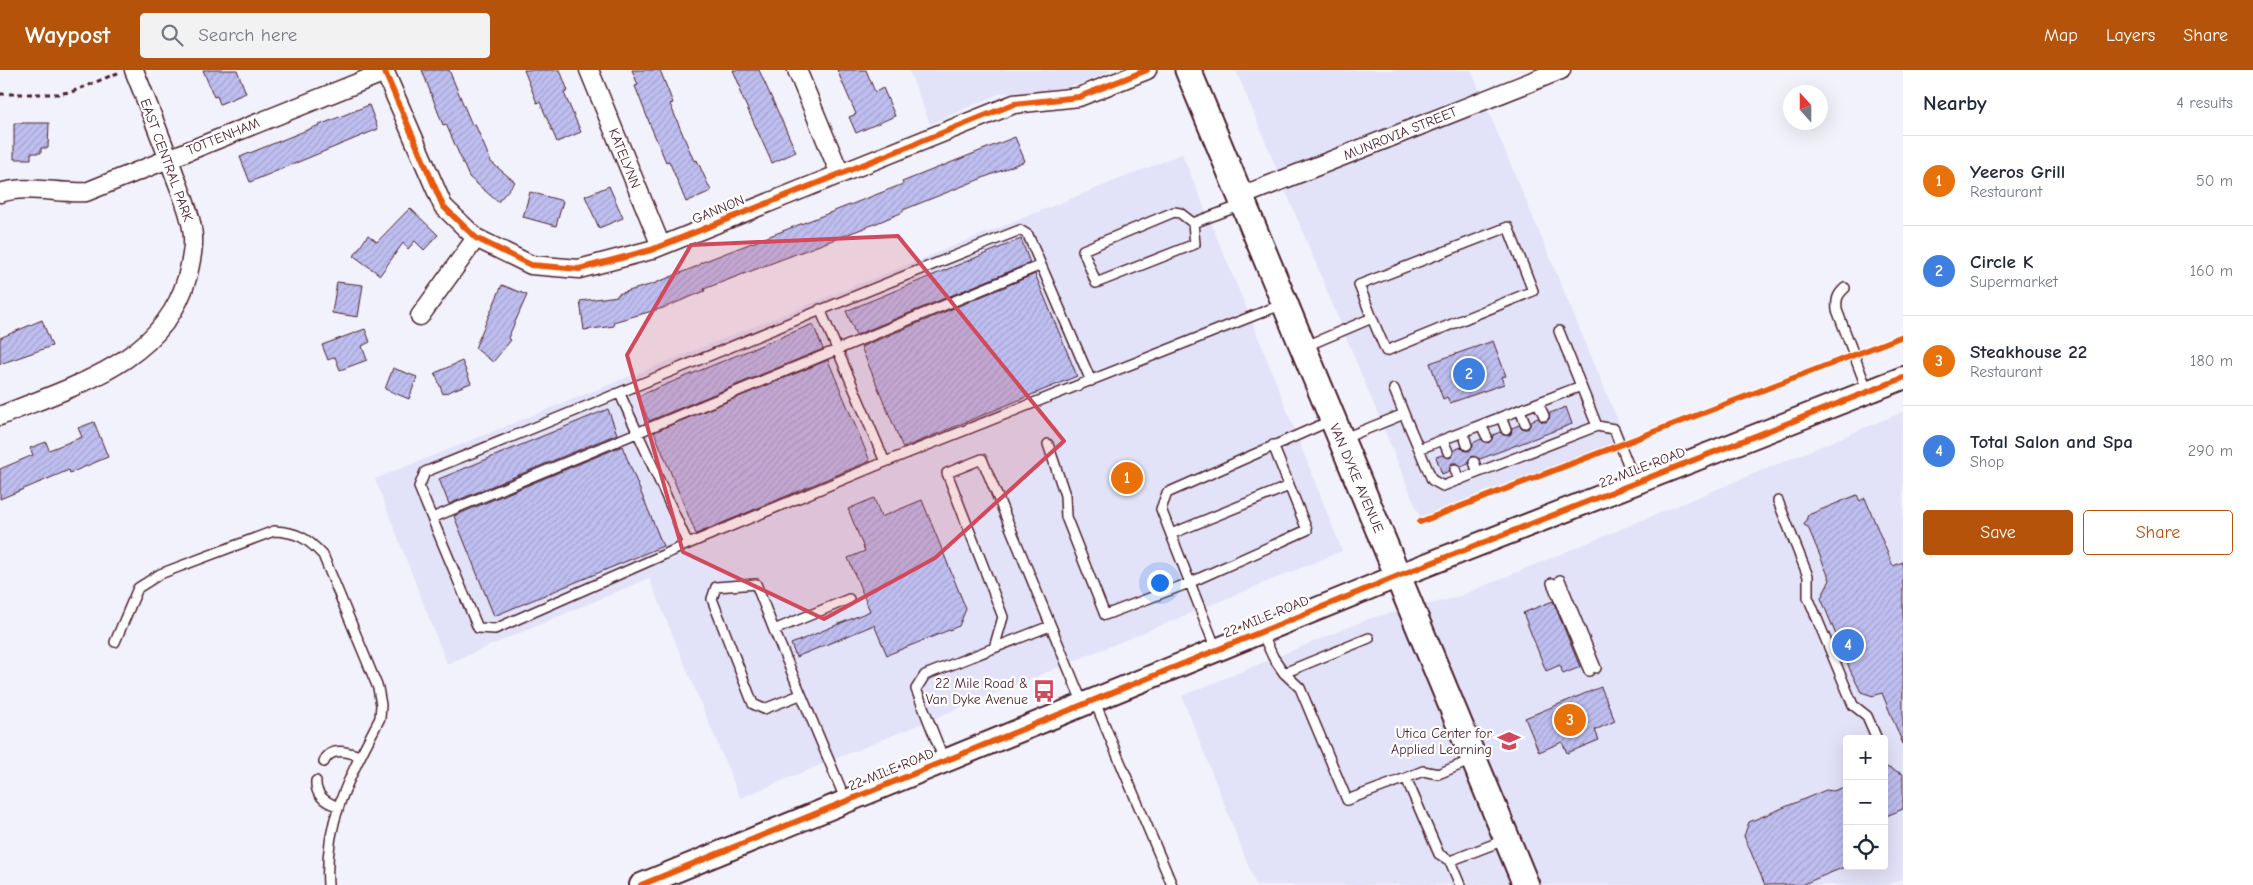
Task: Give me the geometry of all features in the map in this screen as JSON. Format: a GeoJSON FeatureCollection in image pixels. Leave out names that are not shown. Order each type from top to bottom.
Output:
{"type":"FeatureCollection","features":[{"type":"Feature","properties":{"kind":"main road","name":"VAN DYKE AVENUE"},"geometry":{"type":"LineString","coordinates":[[1188,70],[1526,885]]}},
{"type":"Feature","properties":{"kind":"street","name":"EAST CENTRAL PARK"},"geometry":{"type":"LineString","coordinates":[[0,416],[93,378],[129,359],[153,338],[173,311],[183,292],[189,272],[193,237],[184,200],[134,70]]}},
{"type":"Feature","properties":{"kind":"street","name":"KATELYNN"},"geometry":{"type":"LineString","coordinates":[[589,70],[661,246]]}},
{"type":"Feature","properties":{"kind":"street"},"geometry":{"type":"LineString","coordinates":[[797,70],[840,174]]}},
{"type":"Feature","properties":{"kind":"street","name":"GANNON"},"geometry":{"type":"LineString","coordinates":[[385,71],[443,206],[476,238],[531,265],[579,269],[661,246],[1014,104],[1079,98],[1147,70]]}},
{"type":"Feature","properties":{"kind":"street","name":"MUNROVIA STREET"},"geometry":{"type":"LineString","coordinates":[[1241,201],[1561,70]]}},
{"type":"Feature","properties":{"kind":"street","name":"TOTTENHAM"},"geometry":{"type":"LineString","coordinates":[[0,192],[17,190],[67,193],[86,192],[385,71]]}},
{"type":"Feature","properties":{"kind":"street"},"geometry":{"type":"LineString","coordinates":[[420,316],[476,238]]}},
{"type":"Feature","properties":{"kind":"street","name":"22 MILE ROAD"},"geometry":{"type":"LineString","coordinates":[[641,885],[1261,631],[1903,378]]}},
{"type":"Feature","properties":{"kind":"lane"},"geometry":{"type":"LineString","coordinates":[[1193,223],[1241,201]]}},
{"type":"Feature","properties":{"kind":"lane"},"geometry":{"type":"LineString","coordinates":[[1174,212],[1180,213],[1193,223],[1195,244],[1096,283],[1083,250],[1174,212]]}},
{"type":"Feature","properties":{"kind":"lane"},"geometry":{"type":"LineString","coordinates":[[1508,227],[1534,291],[1386,351],[1372,318],[1359,284],[1508,227]]}},
{"type":"Feature","properties":{"kind":"lane"},"geometry":{"type":"LineString","coordinates":[[1091,381],[1028,234],[1020,230],[820,309],[620,394],[425,472],[419,486],[478,628],[495,629],[688,544],[885,462],[1091,381],[1284,304]]}},
{"type":"Feature","properties":{"kind":"lane"},"geometry":{"type":"LineString","coordinates":[[432,518],[1041,265]]}},
{"type":"Feature","properties":{"kind":"lane"},"geometry":{"type":"LineString","coordinates":[[1845,288],[1838,294],[1836,301],[1837,310],[1868,392]]}},
{"type":"Feature","properties":{"kind":"lane"},"geometry":{"type":"LineString","coordinates":[[820,309],[885,462]]}},
{"type":"Feature","properties":{"kind":"lane"},"geometry":{"type":"LineString","coordinates":[[1302,348],[1372,318]]}},
{"type":"Feature","properties":{"kind":"lane"},"geometry":{"type":"LineString","coordinates":[[1558,331],[1597,426]]}},
{"type":"Feature","properties":{"kind":"lane"},"geometry":{"type":"LineString","coordinates":[[1419,450],[1581,386]]}},
{"type":"Feature","properties":{"kind":"lane"},"geometry":{"type":"LineString","coordinates":[[1394,389],[1432,480],[1443,486],[1597,426],[1614,429],[1635,483]]}},
{"type":"Feature","properties":{"kind":"lane"},"geometry":{"type":"LineString","coordinates":[[620,394],[688,544]]}},
{"type":"Feature","properties":{"kind":"lane"},"geometry":{"type":"LineString","coordinates":[[1538,403],[1544,416]]}},
{"type":"Feature","properties":{"kind":"lane"},"geometry":{"type":"LineString","coordinates":[[1520,410],[1525,423]]}},
{"type":"Feature","properties":{"kind":"lane"},"geometry":{"type":"LineString","coordinates":[[1216,650],[1162,509],[1167,493],[1273,446],[1404,414]]}},
{"type":"Feature","properties":{"kind":"lane"},"geometry":{"type":"LineString","coordinates":[[1501,417],[1506,430]]}},
{"type":"Feature","properties":{"kind":"lane"},"geometry":{"type":"LineString","coordinates":[[1481,425],[1487,437]]}},
{"type":"Feature","properties":{"kind":"lane"},"geometry":{"type":"LineString","coordinates":[[1463,432],[1467,445]]}},
{"type":"Feature","properties":{"kind":"lane"},"geometry":{"type":"LineString","coordinates":[[1550,432],[1554,442]]}},
{"type":"Feature","properties":{"kind":"lane"},"geometry":{"type":"LineString","coordinates":[[1532,439],[1536,450]]}},
{"type":"Feature","properties":{"kind":"lane"},"geometry":{"type":"LineString","coordinates":[[1443,440],[1448,452]]}},
{"type":"Feature","properties":{"kind":"lane"},"geometry":{"type":"LineString","coordinates":[[1048,444],[1065,495],[1066,517],[1105,614],[1189,583],[1307,530],[1273,446]]}},
{"type":"Feature","properties":{"kind":"lane"},"geometry":{"type":"LineString","coordinates":[[1513,447],[1517,457]]}},
{"type":"Feature","properties":{"kind":"lane"},"geometry":{"type":"LineString","coordinates":[[1494,454],[1498,464]]}},
{"type":"Feature","properties":{"kind":"lane"},"geometry":{"type":"LineString","coordinates":[[994,648],[1003,617],[948,473],[982,459],[1050,626],[1089,702],[1172,885]]}},
{"type":"Feature","properties":{"kind":"lane"},"geometry":{"type":"LineString","coordinates":[[1474,462],[1478,472]]}},
{"type":"Feature","properties":{"kind":"lane"},"geometry":{"type":"LineString","coordinates":[[1455,469],[1459,480]]}},
{"type":"Feature","properties":{"kind":"lane"},"geometry":{"type":"LineString","coordinates":[[1172,534],[1289,486]]}},
{"type":"Feature","properties":{"kind":"lane"},"geometry":{"type":"LineString","coordinates":[[1778,501],[1808,576],[1808,598],[1853,705],[1868,716],[1875,735]]}},
{"type":"Feature","properties":{"kind":"lane"},"geometry":{"type":"LineString","coordinates":[[115,642],[138,588],[160,574],[274,532],[292,532],[311,543],[323,555],[378,688],[382,705],[380,718],[337,806],[326,858],[328,885]]}},
{"type":"Feature","properties":{"kind":"lane"},"geometry":{"type":"LineString","coordinates":[[1556,582],[1593,669]]}},
{"type":"Feature","properties":{"kind":"lane"},"geometry":{"type":"LineString","coordinates":[[800,695],[764,709],[753,704],[712,599],[716,587],[756,584],[800,695],[846,801]]}},
{"type":"Feature","properties":{"kind":"lane"},"geometry":{"type":"LineString","coordinates":[[774,630],[849,599]]}},
{"type":"Feature","properties":{"kind":"lane"},"geometry":{"type":"LineString","coordinates":[[944,760],[916,689],[925,674],[1050,626]]}},
{"type":"Feature","properties":{"kind":"lane"},"geometry":{"type":"LineString","coordinates":[[1261,631],[1273,657],[1284,673],[1300,688],[1347,800],[1423,771],[1438,774],[1475,759]]}},
{"type":"Feature","properties":{"kind":"lane"},"geometry":{"type":"LineString","coordinates":[[1284,673],[1369,638]]}},
{"type":"Feature","properties":{"kind":"lane"},"geometry":{"type":"LineString","coordinates":[[324,762],[326,757],[333,752],[344,750],[360,756]]}},
{"type":"Feature","properties":{"kind":"lane"},"geometry":{"type":"LineString","coordinates":[[1406,778],[1440,854],[1450,861],[1460,885]]}},
{"type":"Feature","properties":{"kind":"lane"},"geometry":{"type":"LineString","coordinates":[[316,781],[315,789],[320,796],[327,802],[337,806]]}},
{"type":"Feature","properties":{"kind":"lane"},"geometry":{"type":"LineString","coordinates":[[1450,861],[1508,839]]}},
{"type":"Feature","properties":{"kind":"path"},"geometry":{"type":"LineString","coordinates":[[0,94],[58,94],[74,91],[124,70]]}},
{"type":"Feature","properties":{"kind":"highlighted area"},"geometry":{"type":"Polygon","coordinates":[[[898,236],[1064,441],[935,558],[824,619],[683,552],[627,355],[691,245],[898,236]]]}},
{"type":"Feature","properties":{"kind":"shaded area"},"geometry":{"type":"Polygon","coordinates":[[[909,70],[1112,70],[1080,84],[1031,93],[1001,93],[930,124],[909,70]]]}},
{"type":"Feature","properties":{"kind":"shaded area"},"geometry":{"type":"Polygon","coordinates":[[[1236,70],[1471,70],[1627,442],[1421,519],[1236,70]]]}},
{"type":"Feature","properties":{"kind":"shaded area"},"geometry":{"type":"Polygon","coordinates":[[[1182,154],[1253,324],[1342,551],[740,798],[649,578],[447,664],[375,479],[1182,154]]]}},
{"type":"Feature","properties":{"kind":"shaded area"},"geometry":{"type":"Polygon","coordinates":[[[1903,412],[1903,878],[1887,885],[1256,885],[1182,696],[1371,618],[1455,598],[1903,412]]]}},
{"type":"Feature","properties":{"kind":"building"},"geometry":{"type":"Polygon","coordinates":[[[203,70],[237,70],[246,93],[220,104],[217,96],[214,97],[203,70]]]}},
{"type":"Feature","properties":{"kind":"building"},"geometry":{"type":"Polygon","coordinates":[[[422,70],[449,70],[472,125],[475,124],[491,162],[515,182],[498,202],[469,177],[446,124],[443,125],[422,70]]]}},
{"type":"Feature","properties":{"kind":"building"},"geometry":{"type":"Polygon","coordinates":[[[524,70],[560,70],[568,91],[564,93],[581,132],[557,142],[540,102],[537,103],[524,70]]]}},
{"type":"Feature","properties":{"kind":"building"},"geometry":{"type":"Polygon","coordinates":[[[632,70],[660,70],[673,103],[670,104],[694,161],[697,160],[711,191],[686,202],[669,161],[666,162],[651,127],[635,86],[638,85],[632,70]]]}},
{"type":"Feature","properties":{"kind":"building"},"geometry":{"type":"Polygon","coordinates":[[[733,70],[759,70],[796,152],[772,163],[739,90],[741,89],[733,70]]]}},
{"type":"Feature","properties":{"kind":"building"},"geometry":{"type":"Polygon","coordinates":[[[837,70],[866,70],[875,92],[883,88],[895,116],[856,133],[849,117],[856,114],[837,70]]]}},
{"type":"Feature","properties":{"kind":"building"},"geometry":{"type":"Polygon","coordinates":[[[369,105],[378,129],[250,182],[240,157],[369,105]]]}},
{"type":"Feature","properties":{"kind":"building"},"geometry":{"type":"Polygon","coordinates":[[[14,123],[49,123],[48,148],[41,148],[41,153],[31,153],[31,159],[14,159],[14,123]]]}},
{"type":"Feature","properties":{"kind":"building"},"geometry":{"type":"Polygon","coordinates":[[[1015,137],[1025,161],[903,210],[903,212],[872,225],[704,289],[705,291],[663,308],[613,322],[614,326],[584,330],[580,301],[618,296],[618,294],[653,284],[700,265],[700,263],[903,184],[902,182],[1015,137]]]}},
{"type":"Feature","properties":{"kind":"building"},"geometry":{"type":"Polygon","coordinates":[[[609,186],[623,218],[599,228],[585,196],[609,186]]]}},
{"type":"Feature","properties":{"kind":"building"},"geometry":{"type":"Polygon","coordinates":[[[530,192],[563,201],[556,226],[523,217],[530,192]]]}},
{"type":"Feature","properties":{"kind":"building"},"geometry":{"type":"Polygon","coordinates":[[[410,208],[438,235],[424,250],[415,241],[408,249],[403,243],[380,275],[354,256],[368,235],[377,242],[410,208]]]}},
{"type":"Feature","properties":{"kind":"building"},"geometry":{"type":"Polygon","coordinates":[[[1021,239],[1030,263],[856,335],[846,311],[1021,239]]]}},
{"type":"Feature","properties":{"kind":"building"},"geometry":{"type":"Polygon","coordinates":[[[1035,274],[1077,376],[903,448],[861,347],[1035,274]]]}},
{"type":"Feature","properties":{"kind":"building"},"geometry":{"type":"Polygon","coordinates":[[[337,282],[363,285],[358,317],[332,313],[337,282]]]}},
{"type":"Feature","properties":{"kind":"building"},"geometry":{"type":"Polygon","coordinates":[[[502,285],[527,295],[508,338],[511,340],[493,362],[475,348],[502,285]]]}},
{"type":"Feature","properties":{"kind":"building"},"geometry":{"type":"Polygon","coordinates":[[[42,320],[52,346],[0,364],[0,338],[42,320]]]}},
{"type":"Feature","properties":{"kind":"building"},"geometry":{"type":"Polygon","coordinates":[[[813,324],[823,349],[649,421],[638,396],[813,324]]]}},
{"type":"Feature","properties":{"kind":"building"},"geometry":{"type":"Polygon","coordinates":[[[365,329],[370,342],[362,346],[367,360],[340,370],[335,357],[328,360],[322,345],[365,329]]]}},
{"type":"Feature","properties":{"kind":"building"},"geometry":{"type":"Polygon","coordinates":[[[1493,341],[1506,376],[1501,377],[1504,384],[1450,403],[1447,397],[1443,399],[1430,363],[1493,341]]]}},
{"type":"Feature","properties":{"kind":"building"},"geometry":{"type":"Polygon","coordinates":[[[828,360],[870,461],[696,534],[654,432],[828,360]]]}},
{"type":"Feature","properties":{"kind":"building"},"geometry":{"type":"Polygon","coordinates":[[[462,361],[471,383],[443,394],[435,373],[462,361]]]}},
{"type":"Feature","properties":{"kind":"building"},"geometry":{"type":"Polygon","coordinates":[[[393,368],[417,377],[409,399],[385,389],[393,368]]]}},
{"type":"Feature","properties":{"kind":"building"},"geometry":{"type":"Polygon","coordinates":[[[1566,407],[1572,424],[1480,459],[1472,456],[1468,464],[1461,467],[1457,463],[1452,463],[1449,471],[1442,474],[1436,457],[1442,455],[1450,458],[1454,450],[1461,447],[1465,451],[1469,451],[1473,447],[1473,443],[1481,439],[1489,443],[1493,435],[1500,432],[1508,436],[1511,434],[1512,428],[1519,425],[1524,429],[1528,429],[1531,421],[1538,418],[1546,422],[1549,419],[1550,413],[1566,407]]]}},
{"type":"Feature","properties":{"kind":"building"},"geometry":{"type":"Polygon","coordinates":[[[608,409],[617,434],[449,504],[439,479],[608,409]]]}},
{"type":"Feature","properties":{"kind":"building"},"geometry":{"type":"Polygon","coordinates":[[[94,422],[108,457],[70,473],[69,470],[0,499],[0,469],[33,455],[30,448],[46,442],[49,450],[82,437],[78,428],[94,422]]]}},
{"type":"Feature","properties":{"kind":"building"},"geometry":{"type":"Polygon","coordinates":[[[622,446],[663,546],[494,616],[454,516],[622,446]]]}},
{"type":"Feature","properties":{"kind":"building"},"geometry":{"type":"Polygon","coordinates":[[[1857,495],[1860,501],[1865,498],[1893,566],[1903,562],[1903,744],[1882,693],[1873,696],[1861,692],[1851,672],[1821,598],[1830,580],[1808,527],[1804,525],[1808,515],[1857,495]]]}},
{"type":"Feature","properties":{"kind":"building"},"geometry":{"type":"Polygon","coordinates":[[[874,498],[881,517],[922,500],[966,609],[959,626],[887,655],[874,625],[796,657],[791,644],[870,611],[848,558],[865,551],[848,509],[874,498]]]}},
{"type":"Feature","properties":{"kind":"building"},"geometry":{"type":"Polygon","coordinates":[[[1553,601],[1580,667],[1563,674],[1560,665],[1546,671],[1523,613],[1553,601]]]}},
{"type":"Feature","properties":{"kind":"building"},"geometry":{"type":"Polygon","coordinates":[[[1601,687],[1615,721],[1595,730],[1599,740],[1567,753],[1562,742],[1539,752],[1525,718],[1601,687]]]}},
{"type":"Feature","properties":{"kind":"building"},"geometry":{"type":"Polygon","coordinates":[[[1888,768],[1903,774],[1903,809],[1888,815],[1888,768]]]}},
{"type":"Feature","properties":{"kind":"building"},"geometry":{"type":"Polygon","coordinates":[[[1843,787],[1843,868],[1801,885],[1765,885],[1744,836],[1749,822],[1826,790],[1833,791],[1843,787]]]}},
{"type":"Feature","properties":{"kind":"cycle path"},"geometry":{"type":"LineString","coordinates":[[384,70],[443,206],[476,238],[531,265],[579,269],[651,250],[1014,104],[1079,97],[1147,70]]}},
{"type":"Feature","properties":{"kind":"cycle path"},"geometry":{"type":"LineString","coordinates":[[1420,522],[1903,336]]}},
{"type":"Feature","properties":{"kind":"cycle path"},"geometry":{"type":"LineString","coordinates":[[641,885],[1398,576],[1903,378]]}},
{"type":"Feature","properties":{"kind":"place","name":"Circle K"},"geometry":{"type":"Point","coordinates":[1469,374]}},
{"type":"Feature","properties":{"kind":"place","name":"Yeeros Grill"},"geometry":{"type":"Point","coordinates":[1127,478]}},
{"type":"Feature","properties":{"kind":"place","name":"Total Salon and Spa"},"geometry":{"type":"Point","coordinates":[1848,645]}},
{"type":"Feature","properties":{"kind":"place","name":"22 Mile Road & Van Dyke Avenue"},"geometry":{"type":"Point","coordinates":[1044,691]}},
{"type":"Feature","properties":{"kind":"place","name":"Steakhouse 22"},"geometry":{"type":"Point","coordinates":[1570,720]}},
{"type":"Feature","properties":{"kind":"place","name":"Utica Center for Applied Learning"},"geometry":{"type":"Point","coordinates":[1509,741]}}]}
